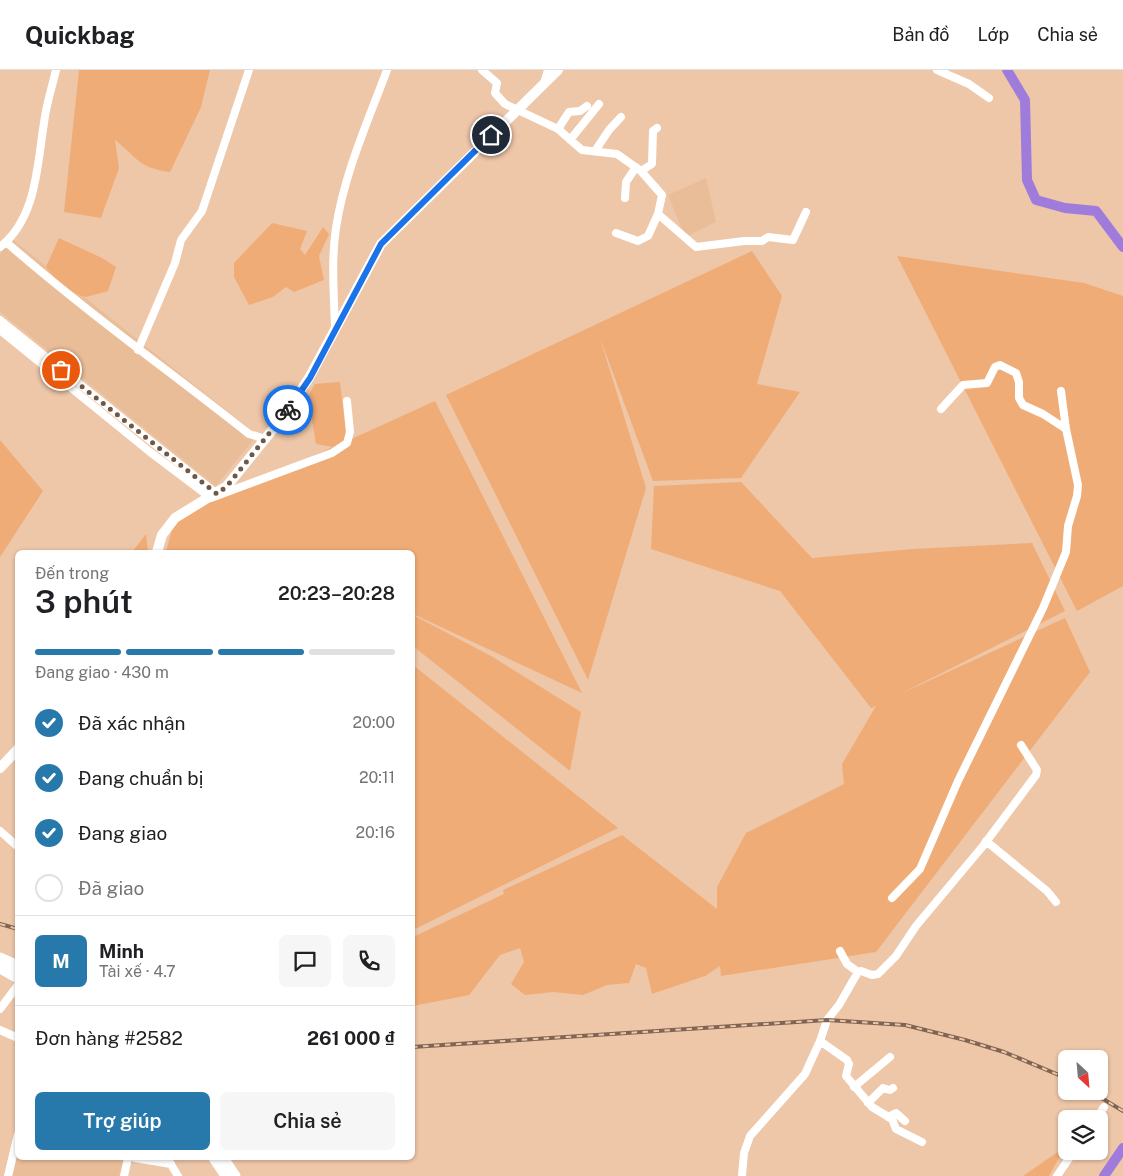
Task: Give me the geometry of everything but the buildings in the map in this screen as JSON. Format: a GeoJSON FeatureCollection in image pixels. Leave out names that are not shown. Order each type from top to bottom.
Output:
{"type":"FeatureCollection","features":[{"type":"Feature","properties":{"kind":"highway"},"geometry":{"type":"LineString","coordinates":[[0,958],[15,965]]}},
{"type":"Feature","properties":{"kind":"highway"},"geometry":{"type":"LineString","coordinates":[[0,968],[15,976]]}},
{"type":"Feature","properties":{"kind":"highway"},"geometry":{"type":"LineString","coordinates":[[215,1160],[226,1176]]}},
{"type":"Feature","properties":{"kind":"highway"},"geometry":{"type":"LineString","coordinates":[[224,1160],[235,1176]]}},
{"type":"Feature","properties":{"kind":"main road"},"geometry":{"type":"LineString","coordinates":[[157,550],[162,535],[175,518],[188,508],[214,496],[227,486],[266,439],[310,378],[381,244],[558,70]]}},
{"type":"Feature","properties":{"kind":"main road"},"geometry":{"type":"LineString","coordinates":[[0,768],[15,752]]}},
{"type":"Feature","properties":{"kind":"street"},"geometry":{"type":"LineString","coordinates":[[56,70],[44,121],[30,201],[21,222],[3,245],[249,434],[266,439]]}},
{"type":"Feature","properties":{"kind":"street"},"geometry":{"type":"LineString","coordinates":[[138,350],[175,263],[181,240],[202,211],[249,70]]}},
{"type":"Feature","properties":{"kind":"street"},"geometry":{"type":"LineString","coordinates":[[335,328],[332,267],[336,227],[353,165],[386,70]]}},
{"type":"Feature","properties":{"kind":"street"},"geometry":{"type":"LineString","coordinates":[[482,70],[497,83],[495,93],[505,104],[558,129],[582,150],[617,154],[639,169],[662,194],[658,214],[649,235],[644,239],[634,240],[616,233]]}},
{"type":"Feature","properties":{"kind":"street"},"geometry":{"type":"LineString","coordinates":[[544,83],[548,70]]}},
{"type":"Feature","properties":{"kind":"street"},"geometry":{"type":"LineString","coordinates":[[937,70],[969,84],[990,98]]}},
{"type":"Feature","properties":{"kind":"street"},"geometry":{"type":"LineString","coordinates":[[570,140],[599,104]]}},
{"type":"Feature","properties":{"kind":"street"},"geometry":{"type":"LineString","coordinates":[[558,129],[569,112],[580,111],[587,106]]}},
{"type":"Feature","properties":{"kind":"street"},"geometry":{"type":"LineString","coordinates":[[595,151],[609,130],[621,117]]}},
{"type":"Feature","properties":{"kind":"street"},"geometry":{"type":"LineString","coordinates":[[625,198],[626,182],[639,169],[653,162],[654,131],[657,128]]}},
{"type":"Feature","properties":{"kind":"street"},"geometry":{"type":"LineString","coordinates":[[658,214],[693,246],[702,248],[744,241],[762,241],[768,237],[794,240],[806,212]]}},
{"type":"Feature","properties":{"kind":"street"},"geometry":{"type":"LineString","coordinates":[[0,320],[214,496]]}},
{"type":"Feature","properties":{"kind":"street"},"geometry":{"type":"LineString","coordinates":[[0,330],[150,452],[214,496]]}},
{"type":"Feature","properties":{"kind":"street"},"geometry":{"type":"LineString","coordinates":[[941,410],[964,385],[987,383],[995,367],[1000,365],[1016,374],[1019,382],[1019,398],[1023,405],[1043,414],[1051,422],[1066,429]]}},
{"type":"Feature","properties":{"kind":"street"},"geometry":{"type":"LineString","coordinates":[[892,898],[920,869],[958,781],[1043,608],[1067,546],[1070,518],[1078,491],[1061,391]]}},
{"type":"Feature","properties":{"kind":"street"},"geometry":{"type":"LineString","coordinates":[[214,496],[332,453],[347,443],[350,432],[347,401]]}},
{"type":"Feature","properties":{"kind":"street"},"geometry":{"type":"LineString","coordinates":[[840,952],[844,961],[858,972],[861,971],[875,975],[882,972],[896,956],[916,926],[986,841],[1037,773],[1021,745]]}},
{"type":"Feature","properties":{"kind":"street"},"geometry":{"type":"LineString","coordinates":[[0,831],[15,844]]}},
{"type":"Feature","properties":{"kind":"street"},"geometry":{"type":"LineString","coordinates":[[986,841],[1047,891],[1056,902]]}},
{"type":"Feature","properties":{"kind":"street"},"geometry":{"type":"LineString","coordinates":[[742,1176],[744,1153],[750,1136],[798,1084],[820,1041],[827,1020],[839,1005],[858,972]]}},
{"type":"Feature","properties":{"kind":"street"},"geometry":{"type":"LineString","coordinates":[[0,1009],[15,989]]}},
{"type":"Feature","properties":{"kind":"street"},"geometry":{"type":"LineString","coordinates":[[0,1030],[15,1037]]}},
{"type":"Feature","properties":{"kind":"street"},"geometry":{"type":"LineString","coordinates":[[820,1041],[847,1060],[846,1076],[868,1103],[893,1121],[897,1130],[922,1142]]}},
{"type":"Feature","properties":{"kind":"street"},"geometry":{"type":"LineString","coordinates":[[854,1087],[890,1057]]}},
{"type":"Feature","properties":{"kind":"street"},"geometry":{"type":"LineString","coordinates":[[868,1103],[883,1088],[890,1090],[893,1088]]}},
{"type":"Feature","properties":{"kind":"street"},"geometry":{"type":"LineString","coordinates":[[888,1117],[896,1113],[905,1121]]}},
{"type":"Feature","properties":{"kind":"street"},"geometry":{"type":"LineString","coordinates":[[8,1176],[15,1144]]}},
{"type":"Feature","properties":{"kind":"street"},"geometry":{"type":"LineString","coordinates":[[124,1176],[128,1160]]}},
{"type":"Feature","properties":{"kind":"street"},"geometry":{"type":"LineString","coordinates":[[143,1160],[173,1169]]}},
{"type":"Feature","properties":{"kind":"street"},"geometry":{"type":"LineString","coordinates":[[1057,1176],[1068,1160]]}},
{"type":"Feature","properties":{"kind":"shaded area"},"geometry":{"type":"Polygon","coordinates":[[[79,70],[210,70],[201,107],[170,172],[145,165],[115,140],[119,168],[101,218],[64,212],[79,70]]]}},
{"type":"Feature","properties":{"kind":"shaded area"},"geometry":{"type":"Polygon","coordinates":[[[706,178],[716,222],[685,237],[668,195],[706,178]]]}},
{"type":"Feature","properties":{"kind":"shaded area"},"geometry":{"type":"Polygon","coordinates":[[[272,223],[307,231],[300,249],[305,255],[323,227],[329,234],[319,256],[324,280],[294,292],[286,287],[273,297],[249,305],[234,277],[234,263],[272,223]]]}},
{"type":"Feature","properties":{"kind":"shaded area"},"geometry":{"type":"Polygon","coordinates":[[[59,238],[102,258],[116,267],[108,291],[86,297],[62,287],[46,267],[59,238]]]}},
{"type":"Feature","properties":{"kind":"shaded area"},"geometry":{"type":"Polygon","coordinates":[[[12,239],[257,435],[216,486],[0,312],[0,254],[12,239]]]}},
{"type":"Feature","properties":{"kind":"shaded area"},"geometry":{"type":"Polygon","coordinates":[[[752,251],[782,296],[757,384],[800,392],[741,478],[653,481],[600,338],[646,488],[588,680],[446,395],[752,251]]]}},
{"type":"Feature","properties":{"kind":"shaded area"},"geometry":{"type":"Polygon","coordinates":[[[897,256],[1084,283],[1123,296],[1123,586],[1077,611],[897,256]]]}},
{"type":"Feature","properties":{"kind":"shaded area"},"geometry":{"type":"Polygon","coordinates":[[[340,382],[347,441],[435,401],[582,693],[415,615],[415,550],[167,550],[175,518],[333,447],[316,444],[308,396],[315,384],[340,382]]]}},
{"type":"Feature","properties":{"kind":"shaded area"},"geometry":{"type":"Polygon","coordinates":[[[0,440],[43,491],[0,557],[0,440]]]}},
{"type":"Feature","properties":{"kind":"shaded area"},"geometry":{"type":"Polygon","coordinates":[[[741,482],[812,558],[913,549],[1032,543],[1065,611],[898,695],[1065,618],[1090,672],[876,952],[721,976],[720,966],[705,976],[652,994],[646,968],[636,964],[629,983],[607,985],[583,995],[553,992],[525,995],[511,984],[524,962],[520,948],[500,955],[469,995],[415,1006],[415,936],[504,894],[503,890],[622,835],[717,909],[717,887],[746,833],[844,784],[842,764],[876,706],[871,708],[780,591],[651,549],[654,486],[741,482]]]}},
{"type":"Feature","properties":{"kind":"shaded area"},"geometry":{"type":"Polygon","coordinates":[[[146,534],[148,550],[134,550],[146,534]]]}},
{"type":"Feature","properties":{"kind":"shaded area"},"geometry":{"type":"Polygon","coordinates":[[[415,616],[491,656],[581,712],[570,771],[415,648],[415,616]]]}},
{"type":"Feature","properties":{"kind":"shaded area"},"geometry":{"type":"Polygon","coordinates":[[[415,667],[618,828],[415,929],[415,667]]]}},
{"type":"Feature","properties":{"kind":"shaded area"},"geometry":{"type":"Polygon","coordinates":[[[1058,1152],[1058,1160],[1049,1176],[1023,1176],[1058,1152]]]}},
{"type":"Feature","properties":{"kind":"shaded area"},"geometry":{"type":"Polygon","coordinates":[[[16,1160],[123,1161],[119,1176],[13,1176],[16,1160]]]}},
{"type":"Feature","properties":{"kind":"waterway"},"geometry":{"type":"LineString","coordinates":[[1007,70],[1025,100],[1027,180],[1036,200],[1065,208],[1096,211],[1123,247]]}},
{"type":"Feature","properties":{"kind":"waterway"},"geometry":{"type":"LineString","coordinates":[[1104,1176],[1123,1148]]}},
{"type":"Feature","properties":{"kind":"railway"},"geometry":{"type":"LineString","coordinates":[[0,924],[15,928]]}},
{"type":"Feature","properties":{"kind":"railway"},"geometry":{"type":"LineString","coordinates":[[415,1047],[827,1020],[905,1025],[1004,1052],[1058,1075]]}},
{"type":"Feature","properties":{"kind":"railway"},"geometry":{"type":"LineString","coordinates":[[1105,1100],[1123,1111]]}},
{"type":"Feature","properties":{"kind":"way so far"},"geometry":{"type":"LineString","coordinates":[[61,370],[217,494],[227,486],[288,410]]}},
{"type":"Feature","properties":{"kind":"route"},"geometry":{"type":"LineString","coordinates":[[288,410],[310,378],[381,244],[491,135]]}}]}
